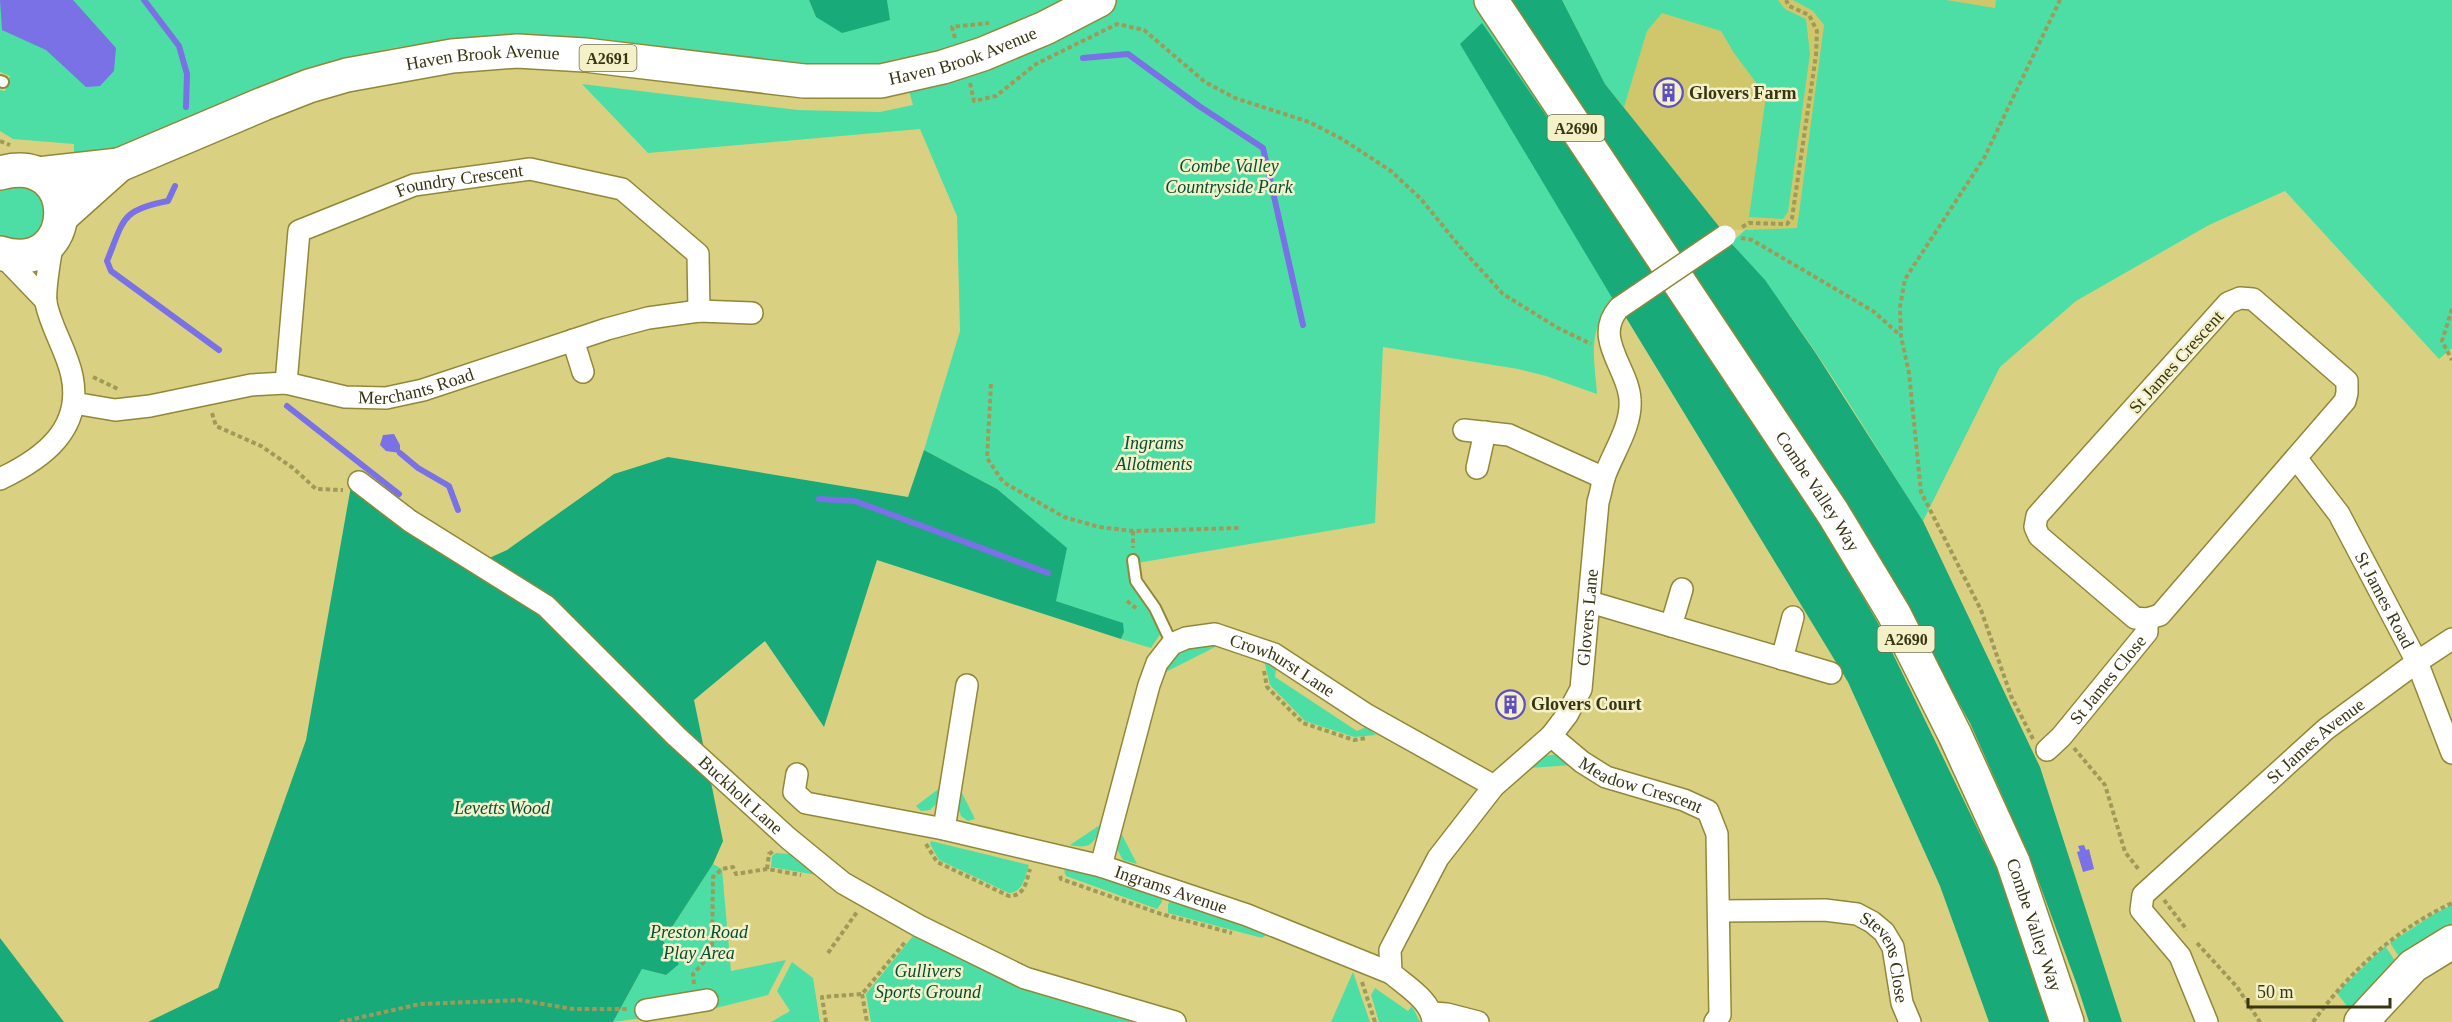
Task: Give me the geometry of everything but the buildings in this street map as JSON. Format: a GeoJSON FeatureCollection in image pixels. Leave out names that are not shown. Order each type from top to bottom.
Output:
{"type":"FeatureCollection","features":[{"type":"Feature","properties":{"kind":"main road","name":"Haven Brook Avenue"},"geometry":{"type":"LineString","coordinates":[[16,168],[119,165],[309,86],[346,75],[452,56],[517,51],[804,81],[881,81],[943,67],[983,54],[1045,28],[1099,0]]}},
{"type":"Feature","properties":{"kind":"main road","name":"Combe Valley Way"},"geometry":{"type":"LineString","coordinates":[[1491,0],[1833,513],[1894,614],[2013,862],[2067,1022]]}},
{"type":"Feature","properties":{"kind":"main road","name":"Haven Brook Avenue"},"geometry":{"type":"LineString","coordinates":[[0,253],[11,256],[33,254],[44,248],[58,227],[119,165]]}},
{"type":"Feature","properties":{"kind":"main road"},"geometry":{"type":"LineString","coordinates":[[16,168],[48,181],[56,191],[61,203],[58,227]]}},
{"type":"Feature","properties":{"kind":"main road"},"geometry":{"type":"LineString","coordinates":[[2361,1022],[2413,966],[2452,942]]}},
{"type":"Feature","properties":{"kind":"street","name":"Foundry Crescent"},"geometry":{"type":"LineString","coordinates":[[286,383],[299,231],[414,185],[530,169],[622,189],[698,254],[699,311]]}},
{"type":"Feature","properties":{"kind":"street"},"geometry":{"type":"LineString","coordinates":[[46,301],[58,227]]}},
{"type":"Feature","properties":{"kind":"street","name":"Glovers Lane"},"geometry":{"type":"LineString","coordinates":[[1391,973],[1390,950],[1438,858],[1494,786],[1551,736],[1568,715],[1581,689],[1598,502],[1604,478],[1630,413],[1630,396],[1612,350],[1611,317],[1619,308],[1725,236]]}},
{"type":"Feature","properties":{"kind":"street"},"geometry":{"type":"LineString","coordinates":[[0,253],[46,301],[72,376],[74,403],[55,443],[30,465],[0,479]]}},
{"type":"Feature","properties":{"kind":"street","name":"St James Crescent"},"geometry":{"type":"LineString","coordinates":[[2240,298],[2253,299],[2347,381],[2345,401],[2160,615],[2147,619],[2135,618],[2039,536],[2035,527],[2037,516],[2228,303],[2240,298]]}},
{"type":"Feature","properties":{"kind":"street","name":"Merchants Road"},"geometry":{"type":"LineString","coordinates":[[74,403],[115,410],[150,406],[251,385],[286,383],[345,397],[386,398],[423,390],[573,340],[648,318],[699,311],[752,313]]}},
{"type":"Feature","properties":{"kind":"street"},"geometry":{"type":"LineString","coordinates":[[573,340],[583,372]]}},
{"type":"Feature","properties":{"kind":"street"},"geometry":{"type":"LineString","coordinates":[[1477,468],[1475,431],[1509,435],[1604,478]]}},
{"type":"Feature","properties":{"kind":"street","name":"St James Road"},"geometry":{"type":"LineString","coordinates":[[2296,458],[2339,514],[2416,662],[2452,753]]}},
{"type":"Feature","properties":{"kind":"street","name":"Buckholt Lane"},"geometry":{"type":"LineString","coordinates":[[359,482],[410,521],[546,606],[676,736],[788,838],[843,883],[919,926],[1025,978],[1174,1022]]}},
{"type":"Feature","properties":{"kind":"street"},"geometry":{"type":"LineString","coordinates":[[1671,626],[1682,589]]}},
{"type":"Feature","properties":{"kind":"street"},"geometry":{"type":"LineString","coordinates":[[1590,602],[1832,673]]}},
{"type":"Feature","properties":{"kind":"street"},"geometry":{"type":"LineString","coordinates":[[1782,658],[1794,617]]}},
{"type":"Feature","properties":{"kind":"street","name":"St James Close"},"geometry":{"type":"LineString","coordinates":[[2060,745],[2147,632],[2147,619]]}},
{"type":"Feature","properties":{"kind":"street","name":"Crowhurst Lane"},"geometry":{"type":"LineString","coordinates":[[1172,644],[1186,638],[1215,634],[1274,654],[1400,733],[1494,786]]}},
{"type":"Feature","properties":{"kind":"street","name":"St James Avenue"},"geometry":{"type":"LineString","coordinates":[[2207,1022],[2181,956],[2141,910],[2143,895],[2326,729],[2416,662],[2452,639]]}},
{"type":"Feature","properties":{"kind":"street"},"geometry":{"type":"LineString","coordinates":[[1101,866],[1149,685],[1157,663],[1172,644]]}},
{"type":"Feature","properties":{"kind":"street"},"geometry":{"type":"LineString","coordinates":[[935,828],[967,685]]}},
{"type":"Feature","properties":{"kind":"street","name":"Meadow Crescent"},"geometry":{"type":"LineString","coordinates":[[1551,736],[1606,777],[1684,800],[1708,812],[1718,834],[1720,1015],[1715,1022]]}},
{"type":"Feature","properties":{"kind":"street","name":"Ingrams Avenue"},"geometry":{"type":"LineString","coordinates":[[797,774],[794,792],[806,803],[935,828],[1101,866],[1247,915],[1391,973]]}},
{"type":"Feature","properties":{"kind":"street","name":"Stevens Close"},"geometry":{"type":"LineString","coordinates":[[1719,910],[1825,910],[1857,914],[1884,932],[1893,947],[1902,1003],[1910,1022]]}},
{"type":"Feature","properties":{"kind":"street"},"geometry":{"type":"LineString","coordinates":[[1391,973],[1416,994],[1433,1018],[1447,1014],[1478,1022]]}},
{"type":"Feature","properties":{"kind":"street"},"geometry":{"type":"LineString","coordinates":[[646,1010],[691,1007]]}},
{"type":"Feature","properties":{"kind":"lane"},"geometry":{"type":"LineString","coordinates":[[1133,560],[1136,581],[1155,608],[1172,644]]}},
{"type":"Feature","properties":{"kind":"path"},"geometry":{"type":"LineString","coordinates":[[1725,236],[1749,224],[1787,224],[1792,218],[1816,55],[1817,31],[1809,15],[1789,6],[1786,0]]}},
{"type":"Feature","properties":{"kind":"path"},"geometry":{"type":"LineString","coordinates":[[2060,0],[1984,158],[1905,279],[1900,307],[1901,336],[1909,374],[1921,492],[1981,610],[2011,696],[2032,738],[2060,745]]}},
{"type":"Feature","properties":{"kind":"path"},"geometry":{"type":"LineString","coordinates":[[969,79],[974,101],[996,96],[1036,64],[1117,24],[1144,30],[1204,82],[1235,98],[1309,122],[1342,139],[1391,171],[1421,199],[1503,294],[1558,328],[1591,344],[1612,350]]}},
{"type":"Feature","properties":{"kind":"path"},"geometry":{"type":"LineString","coordinates":[[1725,236],[1752,240],[1873,311],[1901,336]]}},
{"type":"Feature","properties":{"kind":"path"},"geometry":{"type":"LineString","coordinates":[[2452,309],[2442,341],[2452,360]]}},
{"type":"Feature","properties":{"kind":"path"},"geometry":{"type":"LineString","coordinates":[[89,370],[94,379],[124,392]]}},
{"type":"Feature","properties":{"kind":"path"},"geometry":{"type":"LineString","coordinates":[[991,384],[987,458],[1003,482],[1064,517],[1099,527],[1133,531],[1239,528]]}},
{"type":"Feature","properties":{"kind":"path"},"geometry":{"type":"LineString","coordinates":[[210,406],[216,426],[261,446],[293,468],[316,489],[342,491],[350,484],[359,482]]}},
{"type":"Feature","properties":{"kind":"path"},"geometry":{"type":"LineString","coordinates":[[1261,649],[1267,687],[1303,723],[1354,740],[1400,733]]}},
{"type":"Feature","properties":{"kind":"path"},"geometry":{"type":"LineString","coordinates":[[935,828],[924,840],[937,861],[1009,896],[1016,896],[1023,891],[1043,852],[1062,879],[1161,914],[1239,935]]}},
{"type":"Feature","properties":{"kind":"path"},"geometry":{"type":"LineString","coordinates":[[691,1007],[693,974],[712,953],[713,877],[722,869],[733,867],[736,874],[768,869],[843,883]]}},
{"type":"Feature","properties":{"kind":"path"},"geometry":{"type":"LineString","coordinates":[[828,953],[868,897]]}},
{"type":"Feature","properties":{"kind":"path"},"geometry":{"type":"LineString","coordinates":[[2313,1022],[2332,996],[2386,942],[2433,912],[2452,903]]}},
{"type":"Feature","properties":{"kind":"path"},"geometry":{"type":"LineString","coordinates":[[826,1022],[822,997],[862,994],[919,926]]}},
{"type":"Feature","properties":{"kind":"path"},"geometry":{"type":"LineString","coordinates":[[1354,958],[1375,1022]]}},
{"type":"Feature","properties":{"kind":"path"},"geometry":{"type":"LineString","coordinates":[[862,994],[867,1022]]}},
{"type":"Feature","properties":{"kind":"path"},"geometry":{"type":"LineString","coordinates":[[340,1022],[431,1003],[520,1000],[573,1010],[646,1010]]}},
{"type":"Feature","properties":{"kind":"shaded area"},"geometry":{"type":"Polygon","coordinates":[[[0,0],[73,0],[116,48],[114,71],[100,86],[86,87],[46,50],[2,30],[0,0]]]}},
{"type":"Feature","properties":{"kind":"shaded area"},"geometry":{"type":"Polygon","coordinates":[[[1562,0],[2000,0],[1867,280],[1745,230],[1721,229],[1605,84],[1562,0]]]}},
{"type":"Feature","properties":{"kind":"shaded area"},"geometry":{"type":"Polygon","coordinates":[[[394,434],[400,445],[400,453],[386,451],[380,445],[383,435],[394,434]]]}},
{"type":"Feature","properties":{"kind":"shaded area"},"geometry":{"type":"Polygon","coordinates":[[[2084,845],[2086,850],[2089,849],[2094,869],[2083,872],[2077,852],[2080,851],[2078,846],[2084,845]]]}},
{"type":"Feature","properties":{"kind":"green space"},"geometry":{"type":"Polygon","coordinates":[[[0,0],[809,0],[816,17],[889,20],[887,0],[1506,0],[1678,258],[1605,311],[1594,341],[1597,394],[1518,369],[1383,347],[1375,523],[1137,563],[1132,581],[1161,633],[1151,648],[1121,639],[1124,632],[1122,623],[1056,601],[997,489],[924,450],[960,331],[957,216],[920,129],[648,153],[582,84],[798,110],[880,112],[913,105],[900,58],[877,64],[806,65],[588,38],[517,35],[449,40],[393,48],[343,59],[109,150],[74,154],[74,144],[13,139],[0,131],[0,90],[5,91],[10,76],[0,72],[0,0]]]}},
{"type":"Feature","properties":{"kind":"green space"},"geometry":{"type":"Polygon","coordinates":[[[809,0],[887,0],[890,20],[842,33],[816,17],[809,0]]]}},
{"type":"Feature","properties":{"kind":"green space"},"geometry":{"type":"Polygon","coordinates":[[[1506,0],[1562,0],[1605,84],[1721,229],[1678,258],[1506,0]]]}},
{"type":"Feature","properties":{"kind":"green space"},"geometry":{"type":"Polygon","coordinates":[[[1562,0],[1778,0],[1785,9],[1806,19],[1810,54],[1788,212],[1783,219],[1749,217],[1766,96],[1734,53],[1721,31],[1662,13],[1647,31],[1624,107],[1605,84],[1562,0]]]}},
{"type":"Feature","properties":{"kind":"green space"},"geometry":{"type":"Polygon","coordinates":[[[1793,0],[1946,0],[1995,8],[1996,0],[2452,0],[2452,348],[2439,359],[2285,191],[2209,225],[2076,301],[2000,367],[1923,521],[1809,343],[1759,275],[1731,243],[1745,230],[1797,228],[1824,25],[1813,11],[1793,0]]]}},
{"type":"Feature","properties":{"kind":"green space"},"geometry":{"type":"Polygon","coordinates":[[[1482,23],[1655,273],[1614,301],[1460,44],[1482,23]]]}},
{"type":"Feature","properties":{"kind":"green space"},"geometry":{"type":"Polygon","coordinates":[[[0,184],[45,190],[44,237],[0,243],[0,184]]]}},
{"type":"Feature","properties":{"kind":"green space"},"geometry":{"type":"Polygon","coordinates":[[[1731,243],[1765,280],[1815,352],[1923,521],[2040,767],[2122,1022],[2089,1022],[2030,858],[1970,723],[1904,605],[1688,272],[1731,243]]]}},
{"type":"Feature","properties":{"kind":"green space"},"geometry":{"type":"Polygon","coordinates":[[[1665,288],[1818,520],[1878,623],[1997,869],[2051,1022],[1989,1022],[1940,886],[1848,682],[1625,316],[1665,288]]]}},
{"type":"Feature","properties":{"kind":"green space","name":"Levetts Wood"},"geometry":{"type":"Polygon","coordinates":[[[924,450],[997,489],[1067,548],[1056,601],[1123,623],[1124,632],[1121,639],[877,560],[824,727],[765,641],[694,700],[723,841],[713,864],[663,941],[679,964],[666,975],[642,969],[613,1022],[148,1022],[218,988],[306,740],[351,486],[467,568],[507,550],[614,474],[668,457],[908,497],[924,450]]]}},
{"type":"Feature","properties":{"kind":"green space"},"geometry":{"type":"Polygon","coordinates":[[[1210,642],[1219,645],[1160,675],[1176,648],[1210,642]]]}},
{"type":"Feature","properties":{"kind":"green space"},"geometry":{"type":"Polygon","coordinates":[[[1264,660],[1276,669],[1275,677],[1357,731],[1366,727],[1376,735],[1354,737],[1305,721],[1270,685],[1264,660]]]}},
{"type":"Feature","properties":{"kind":"green space"},"geometry":{"type":"Polygon","coordinates":[[[1560,754],[1573,765],[1529,768],[1543,756],[1560,754]]]}},
{"type":"Feature","properties":{"kind":"green space"},"geometry":{"type":"Polygon","coordinates":[[[941,787],[941,799],[930,810],[921,811],[916,806],[941,787]]]}},
{"type":"Feature","properties":{"kind":"green space"},"geometry":{"type":"Polygon","coordinates":[[[961,791],[975,819],[968,821],[961,816],[956,802],[961,791]]]}},
{"type":"Feature","properties":{"kind":"green space"},"geometry":{"type":"Polygon","coordinates":[[[1103,823],[1092,843],[1084,846],[1070,845],[1103,823]]]}},
{"type":"Feature","properties":{"kind":"green space"},"geometry":{"type":"Polygon","coordinates":[[[1119,829],[1137,864],[1123,860],[1118,851],[1119,829]]]}},
{"type":"Feature","properties":{"kind":"green space"},"geometry":{"type":"Polygon","coordinates":[[[931,841],[1029,865],[1023,883],[1018,890],[1009,893],[939,860],[930,844],[931,841]]]}},
{"type":"Feature","properties":{"kind":"green space"},"geometry":{"type":"Polygon","coordinates":[[[776,853],[803,855],[828,877],[771,867],[772,856],[776,853]]]}},
{"type":"Feature","properties":{"kind":"green space","name":"Preston Road Play Area"},"geometry":{"type":"Polygon","coordinates":[[[713,864],[722,869],[731,971],[786,960],[768,995],[712,1009],[613,1022],[642,969],[666,975],[663,941],[713,864]]]}},
{"type":"Feature","properties":{"kind":"green space"},"geometry":{"type":"Polygon","coordinates":[[[1068,869],[1162,893],[1162,902],[1157,909],[1066,876],[1064,871],[1068,869]]]}},
{"type":"Feature","properties":{"kind":"green space"},"geometry":{"type":"Polygon","coordinates":[[[1174,897],[1264,931],[1266,935],[1262,938],[1168,913],[1168,904],[1174,897]]]}},
{"type":"Feature","properties":{"kind":"green space"},"geometry":{"type":"Polygon","coordinates":[[[2452,905],[2452,929],[2402,961],[2390,943],[2452,905]]]}},
{"type":"Feature","properties":{"kind":"green space","name":"Gullivers Sports Ground"},"geometry":{"type":"Polygon","coordinates":[[[917,931],[1152,1022],[871,1022],[866,994],[917,931]]]}},
{"type":"Feature","properties":{"kind":"green space"},"geometry":{"type":"Polygon","coordinates":[[[0,938],[64,1022],[0,1022],[0,938]]]}},
{"type":"Feature","properties":{"kind":"green space"},"geometry":{"type":"Polygon","coordinates":[[[2385,946],[2398,965],[2353,1014],[2337,993],[2385,946]]]}},
{"type":"Feature","properties":{"kind":"green space"},"geometry":{"type":"Polygon","coordinates":[[[792,962],[813,978],[820,1022],[771,1022],[790,1011],[777,991],[792,962]]]}},
{"type":"Feature","properties":{"kind":"green space"},"geometry":{"type":"Polygon","coordinates":[[[1353,972],[1370,1022],[1331,1022],[1353,972]]]}},
{"type":"Feature","properties":{"kind":"green space"},"geometry":{"type":"Polygon","coordinates":[[[1375,988],[1408,1011],[1412,1006],[1420,1022],[1379,1022],[1371,995],[1375,988]]]}},
{"type":"Feature","properties":{"kind":"waterway"},"geometry":{"type":"LineString","coordinates":[[144,0],[179,46],[187,74],[186,107]]}},
{"type":"Feature","properties":{"kind":"waterway"},"geometry":{"type":"LineString","coordinates":[[1083,58],[1128,54],[1199,106],[1263,148],[1303,325]]}},
{"type":"Feature","properties":{"kind":"waterway"},"geometry":{"type":"LineString","coordinates":[[175,186],[168,201],[141,208],[126,219],[107,261],[111,271],[219,350]]}},
{"type":"Feature","properties":{"kind":"waterway"},"geometry":{"type":"LineString","coordinates":[[287,406],[399,494]]}},
{"type":"Feature","properties":{"kind":"waterway"},"geometry":{"type":"LineString","coordinates":[[400,453],[418,468],[449,486],[458,510]]}},
{"type":"Feature","properties":{"kind":"waterway"},"geometry":{"type":"LineString","coordinates":[[819,499],[855,501],[1048,573]]}},
{"type":"Feature","properties":{"kind":"place","name":"Glovers Farm"},"geometry":{"type":"Point","coordinates":[1668,93]}},
{"type":"Feature","properties":{"kind":"place","name":"Glovers Court"},"geometry":{"type":"Point","coordinates":[1510,704]}},
{"type":"Feature","properties":{"kind":"park label","name":"Combe Valley Countryside Park"},"geometry":{"type":"Point","coordinates":[1229,176]}},
{"type":"Feature","properties":{"kind":"park label","name":"Ingrams Allotments"},"geometry":{"type":"Point","coordinates":[1154,453]}}]}
